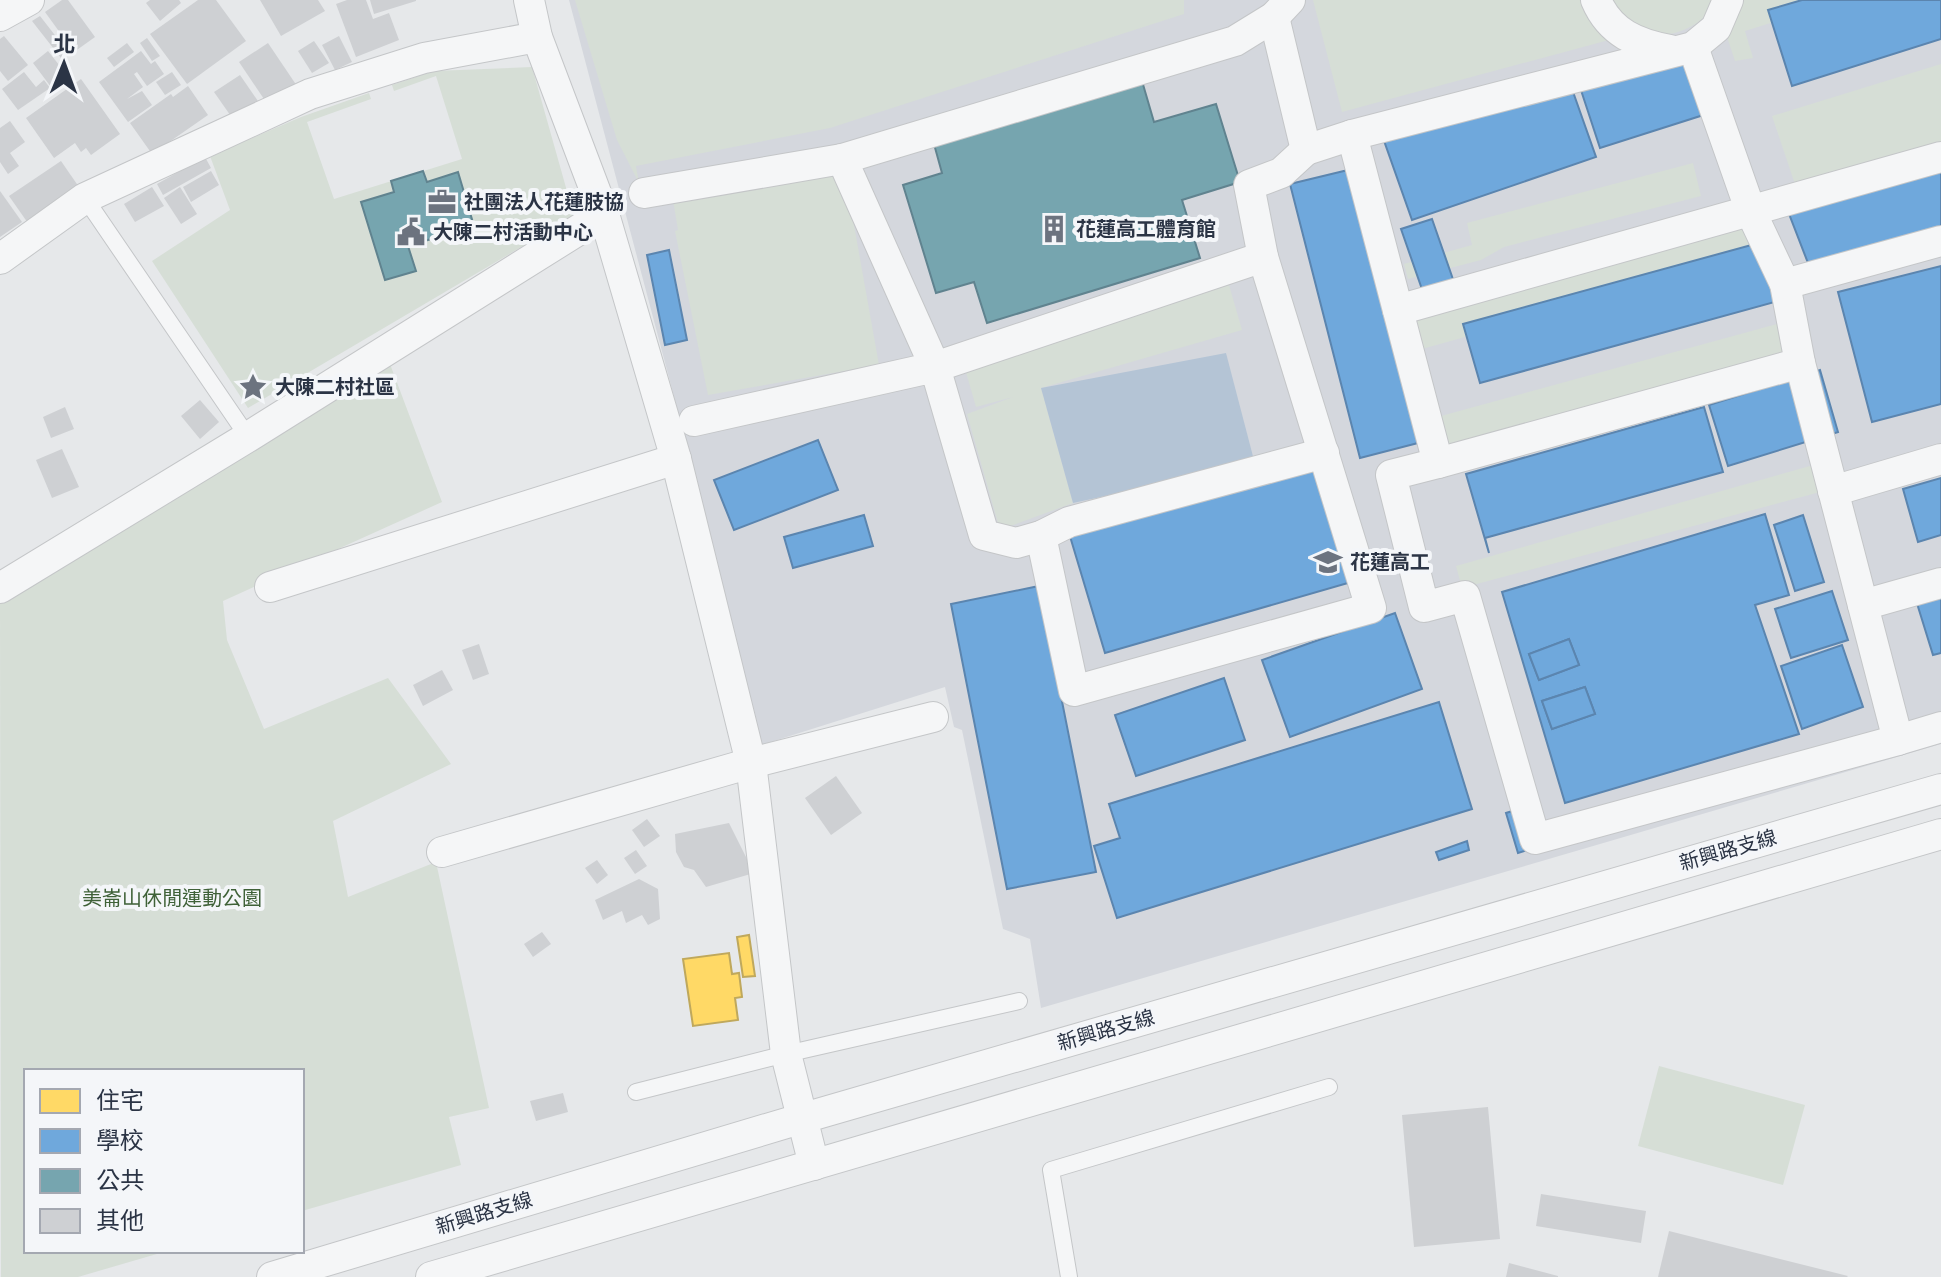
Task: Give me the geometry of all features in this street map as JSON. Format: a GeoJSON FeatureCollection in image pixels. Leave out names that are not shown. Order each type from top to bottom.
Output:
{"type":"FeatureCollection","features":[{"type":"Feature","properties":{"kind":"street"},"geometry":{"type":"LineString","coordinates":[[0,16],[29,0]]}},
{"type":"Feature","properties":{"kind":"street"},"geometry":{"type":"LineString","coordinates":[[529,0],[537,37],[604,214],[676,459],[751,763],[786,1054],[814,1165]]}},
{"type":"Feature","properties":{"kind":"street"},"geometry":{"type":"LineString","coordinates":[[1596,0],[1605,16],[1637,43],[1685,49]]}},
{"type":"Feature","properties":{"kind":"street"},"geometry":{"type":"LineString","coordinates":[[1041,536],[1074,691],[1371,608],[1263,257],[1249,185],[1281,173],[1306,150],[1352,135],[1685,49],[1716,28],[1728,0]]}},
{"type":"Feature","properties":{"kind":"street"},"geometry":{"type":"LineString","coordinates":[[644,193],[842,159],[1235,41],[1282,8],[1306,150]]}},
{"type":"Feature","properties":{"kind":"street"},"geometry":{"type":"LineString","coordinates":[[0,259],[85,198],[310,94],[424,58],[537,37]]}},
{"type":"Feature","properties":{"kind":"street"},"geometry":{"type":"LineString","coordinates":[[1685,49],[1751,212],[1785,284],[1800,363],[1898,740]]}},
{"type":"Feature","properties":{"kind":"street"},"geometry":{"type":"LineString","coordinates":[[1352,135],[1438,463]]}},
{"type":"Feature","properties":{"kind":"street"},"geometry":{"type":"LineString","coordinates":[[1398,310],[1941,157]]}},
{"type":"Feature","properties":{"kind":"street"},"geometry":{"type":"LineString","coordinates":[[842,159],[935,367],[984,535],[1016,543],[1041,536],[1069,522],[1324,453]]}},
{"type":"Feature","properties":{"kind":"street"},"geometry":{"type":"LineString","coordinates":[[0,588],[604,214]]}},
{"type":"Feature","properties":{"kind":"street"},"geometry":{"type":"LineString","coordinates":[[1785,284],[1941,241]]}},
{"type":"Feature","properties":{"kind":"street"},"geometry":{"type":"LineString","coordinates":[[694,421],[935,367],[1263,257]]}},
{"type":"Feature","properties":{"kind":"street"},"geometry":{"type":"LineString","coordinates":[[1800,363],[1391,475],[1424,607],[1465,596],[1535,839],[1941,727]]}},
{"type":"Feature","properties":{"kind":"street"},"geometry":{"type":"LineString","coordinates":[[270,587],[676,459]]}},
{"type":"Feature","properties":{"kind":"street"},"geometry":{"type":"LineString","coordinates":[[1833,491],[1941,459]]}},
{"type":"Feature","properties":{"kind":"street"},"geometry":{"type":"LineString","coordinates":[[1863,605],[1941,583]]}},
{"type":"Feature","properties":{"kind":"street"},"geometry":{"type":"LineString","coordinates":[[442,852],[751,763],[933,717]]}},
{"type":"Feature","properties":{"kind":"street","name":"新興路支線"},"geometry":{"type":"LineString","coordinates":[[272,1277],[800,1119],[1941,789]]}},
{"type":"Feature","properties":{"kind":"street"},"geometry":{"type":"LineString","coordinates":[[431,1277],[1941,834]]}},
{"type":"Feature","properties":{"kind":"lane"},"geometry":{"type":"LineString","coordinates":[[85,198],[248,437]]}},
{"type":"Feature","properties":{"kind":"lane"},"geometry":{"type":"LineString","coordinates":[[636,1092],[1019,1001]]}},
{"type":"Feature","properties":{"kind":"lane"},"geometry":{"type":"LineString","coordinates":[[1069,1277],[1051,1170],[1329,1087]]}},
{"type":"Feature","properties":{"kind":"shaded area","name":"花蓮高工"},"geometry":{"type":"Polygon","coordinates":[[[569,0],[1941,0],[1941,744],[1041,1008],[1030,939],[1003,929],[962,730],[954,727],[945,687],[761,745],[685,438],[569,0]]]}},
{"type":"Feature","properties":{"kind":"green space"},"geometry":{"type":"Polygon","coordinates":[[[575,0],[1184,0],[1184,14],[830,128],[636,166],[639,183],[617,140],[575,0]]]}},
{"type":"Feature","properties":{"kind":"green space"},"geometry":{"type":"Polygon","coordinates":[[[1313,0],[1588,0],[1620,37],[1342,112],[1313,0]]]}},
{"type":"Feature","properties":{"kind":"green space"},"geometry":{"type":"Polygon","coordinates":[[[1606,0],[1720,0],[1693,25],[1682,31],[1658,35],[1633,27],[1606,0]]]}},
{"type":"Feature","properties":{"kind":"green space"},"geometry":{"type":"Polygon","coordinates":[[[1734,0],[1843,0],[1745,31],[1753,58],[1735,61],[1726,34],[1734,0]]]}},
{"type":"Feature","properties":{"kind":"green space"},"geometry":{"type":"Polygon","coordinates":[[[1941,64],[1941,156],[1799,196],[1772,116],[1941,64]]]}},
{"type":"Feature","properties":{"kind":"green space"},"geometry":{"type":"Polygon","coordinates":[[[532,67],[574,216],[248,408],[152,261],[230,210],[210,156],[301,117],[369,93],[371,99],[307,122],[334,199],[462,159],[436,76],[394,91],[392,85],[434,71],[532,67]]]}},
{"type":"Feature","properties":{"kind":"green space"},"geometry":{"type":"Polygon","coordinates":[[[1693,163],[1701,196],[1504,247],[1481,260],[1408,279],[1404,264],[1472,245],[1467,223],[1693,163]]]}},
{"type":"Feature","properties":{"kind":"green space"},"geometry":{"type":"Polygon","coordinates":[[[844,169],[879,365],[708,395],[675,231],[678,230],[673,200],[844,169]]]}},
{"type":"Feature","properties":{"kind":"green space"},"geometry":{"type":"Polygon","coordinates":[[[1751,212],[1767,253],[1422,349],[1407,307],[1751,212]]]}},
{"type":"Feature","properties":{"kind":"green space"},"geometry":{"type":"Polygon","coordinates":[[[1229,285],[1242,330],[1041,388],[1073,503],[1000,530],[967,414],[1013,397],[976,407],[963,362],[1229,285]]]}},
{"type":"Feature","properties":{"kind":"green space"},"geometry":{"type":"Polygon","coordinates":[[[1777,324],[1786,356],[1450,448],[1441,416],[1777,324]]]}},
{"type":"Feature","properties":{"kind":"green space","name":"美崙山休閒運動公園"},"geometry":{"type":"Polygon","coordinates":[[[390,364],[442,502],[223,601],[227,640],[264,729],[388,678],[451,764],[333,821],[348,897],[436,862],[489,1108],[449,1117],[461,1165],[304,1210],[304,1069],[24,1069],[24,1253],[160,1253],[78,1277],[1,1277],[0,602],[390,364]]]}},
{"type":"Feature","properties":{"kind":"green space"},"geometry":{"type":"Polygon","coordinates":[[[1817,464],[1824,491],[1462,588],[1456,566],[1817,464]]]}},
{"type":"Feature","properties":{"kind":"green space"},"geometry":{"type":"Polygon","coordinates":[[[1659,1066],[1805,1105],[1783,1185],[1638,1146],[1659,1066]]]}},
{"type":"Feature","properties":{"kind":"water"},"geometry":{"type":"Polygon","coordinates":[[[1226,353],[1255,464],[1073,503],[1041,388],[1226,353]]]}},
{"type":"Feature","properties":{"kind":"building: 住宅"},"geometry":{"type":"Polygon","coordinates":[[[749,935],[755,976],[743,977],[737,937],[749,935]]]}},
{"type":"Feature","properties":{"kind":"building: 住宅"},"geometry":{"type":"Polygon","coordinates":[[[729,953],[732,974],[739,973],[742,997],[735,998],[738,1020],[693,1026],[683,959],[729,953]]]}},
{"type":"Feature","properties":{"kind":"building: 學校"},"geometry":{"type":"Polygon","coordinates":[[[1802,0],[1941,0],[1941,39],[1792,86],[1768,10],[1802,0]]]}},
{"type":"Feature","properties":{"kind":"building: 學校"},"geometry":{"type":"Polygon","coordinates":[[[1691,35],[1716,111],[1600,148],[1575,72],[1691,35]]]}},
{"type":"Feature","properties":{"kind":"building: 學校"},"geometry":{"type":"Polygon","coordinates":[[[1566,72],[1596,157],[1412,220],[1382,135],[1566,72]]]}},
{"type":"Feature","properties":{"kind":"building: 學校"},"geometry":{"type":"Polygon","coordinates":[[[1941,149],[1941,229],[1813,276],[1786,206],[1941,149]]]}},
{"type":"Feature","properties":{"kind":"building: 學校"},"geometry":{"type":"Polygon","coordinates":[[[1348,170],[1418,443],[1360,458],[1290,184],[1348,170]]]}},
{"type":"Feature","properties":{"kind":"building: 學校"},"geometry":{"type":"Polygon","coordinates":[[[1432,219],[1455,285],[1424,295],[1401,229],[1432,219]]]}},
{"type":"Feature","properties":{"kind":"building: 學校"},"geometry":{"type":"Polygon","coordinates":[[[1777,238],[1793,297],[1480,383],[1463,324],[1777,238]]]}},
{"type":"Feature","properties":{"kind":"building: 學校"},"geometry":{"type":"Polygon","coordinates":[[[669,250],[687,340],[665,345],[647,255],[669,250]]]}},
{"type":"Feature","properties":{"kind":"building: 學校"},"geometry":{"type":"Polygon","coordinates":[[[1941,266],[1941,404],[1872,422],[1838,292],[1941,266]]]}},
{"type":"Feature","properties":{"kind":"building: 學校"},"geometry":{"type":"Polygon","coordinates":[[[1820,370],[1838,432],[1728,466],[1709,405],[1820,370]]]}},
{"type":"Feature","properties":{"kind":"building: 學校"},"geometry":{"type":"Polygon","coordinates":[[[1704,407],[1723,472],[1485,538],[1489,553],[1466,474],[1704,407]]]}},
{"type":"Feature","properties":{"kind":"building: 學校"},"geometry":{"type":"Polygon","coordinates":[[[818,440],[838,490],[734,530],[714,480],[818,440]]]}},
{"type":"Feature","properties":{"kind":"building: 學校"},"geometry":{"type":"Polygon","coordinates":[[[1336,456],[1372,576],[1105,653],[1069,533],[1336,456]]]}},
{"type":"Feature","properties":{"kind":"building: 學校"},"geometry":{"type":"Polygon","coordinates":[[[1941,478],[1941,535],[1918,542],[1903,489],[1941,478]]]}},
{"type":"Feature","properties":{"kind":"building: 學校"},"geometry":{"type":"Polygon","coordinates":[[[1765,514],[1789,595],[1755,605],[1799,734],[1565,803],[1502,592],[1765,514]],[[1569,639],[1529,654],[1539,680],[1579,665],[1569,639]],[[1585,687],[1542,701],[1552,729],[1595,714],[1585,687]]]}},
{"type":"Feature","properties":{"kind":"building: 學校"},"geometry":{"type":"Polygon","coordinates":[[[864,515],[873,546],[793,568],[784,537],[864,515]]]}},
{"type":"Feature","properties":{"kind":"building: 學校"},"geometry":{"type":"Polygon","coordinates":[[[1803,515],[1824,582],[1795,591],[1774,525],[1803,515]]]}},
{"type":"Feature","properties":{"kind":"building: 學校"},"geometry":{"type":"Polygon","coordinates":[[[1039,586],[1096,872],[1007,889],[951,604],[1039,586]]]}},
{"type":"Feature","properties":{"kind":"building: 學校"},"geometry":{"type":"Polygon","coordinates":[[[1941,590],[1941,653],[1933,655],[1915,597],[1941,590]]]}},
{"type":"Feature","properties":{"kind":"building: 學校"},"geometry":{"type":"Polygon","coordinates":[[[1832,591],[1848,640],[1791,658],[1775,609],[1832,591]]]}},
{"type":"Feature","properties":{"kind":"building: 學校"},"geometry":{"type":"Polygon","coordinates":[[[1395,613],[1422,689],[1290,737],[1262,660],[1395,613]]]}},
{"type":"Feature","properties":{"kind":"building: 學校"},"geometry":{"type":"Polygon","coordinates":[[[1569,639],[1579,665],[1539,680],[1529,654],[1569,639]]]}},
{"type":"Feature","properties":{"kind":"building: 學校"},"geometry":{"type":"Polygon","coordinates":[[[1842,645],[1863,707],[1802,729],[1781,666],[1842,645]]]}},
{"type":"Feature","properties":{"kind":"building: 學校"},"geometry":{"type":"Polygon","coordinates":[[[1224,678],[1245,740],[1136,776],[1115,715],[1224,678]]]}},
{"type":"Feature","properties":{"kind":"building: 學校"},"geometry":{"type":"Polygon","coordinates":[[[1585,687],[1595,714],[1552,729],[1542,701],[1585,687]]]}},
{"type":"Feature","properties":{"kind":"building: 學校"},"geometry":{"type":"Polygon","coordinates":[[[1439,702],[1472,809],[1117,918],[1094,846],[1120,838],[1109,804],[1439,702]]]}},
{"type":"Feature","properties":{"kind":"building: 學校"},"geometry":{"type":"Polygon","coordinates":[[[1529,806],[1541,846],[1518,853],[1506,813],[1529,806]]]}},
{"type":"Feature","properties":{"kind":"building: 學校"},"geometry":{"type":"Polygon","coordinates":[[[1467,841],[1469,850],[1439,860],[1436,852],[1467,841]]]}},
{"type":"Feature","properties":{"kind":"building: 公共","name":"花蓮高工體育館"},"geometry":{"type":"Polygon","coordinates":[[[1142,81],[1154,122],[1216,104],[1240,182],[1182,200],[1200,258],[987,323],[974,282],[936,293],[903,185],[942,173],[934,144],[1142,81]]]}},
{"type":"Feature","properties":{"kind":"building: 公共","name":"大陳二村活動中心"},"geometry":{"type":"Polygon","coordinates":[[[423,171],[427,182],[458,172],[474,226],[408,246],[416,271],[385,280],[361,202],[394,192],[391,181],[423,171]]]}},
{"type":"Feature","properties":{"kind":"building: 其他"},"geometry":{"type":"Polygon","coordinates":[[[62,0],[68,0],[95,37],[74,52],[45,12],[62,0]]]}},
{"type":"Feature","properties":{"kind":"building: 其他"},"geometry":{"type":"Polygon","coordinates":[[[150,0],[179,0],[181,3],[160,21],[146,3],[150,0]]]}},
{"type":"Feature","properties":{"kind":"building: 其他"},"geometry":{"type":"Polygon","coordinates":[[[198,0],[216,0],[246,41],[187,84],[150,34],[198,0]]]}},
{"type":"Feature","properties":{"kind":"building: 其他"},"geometry":{"type":"Polygon","coordinates":[[[260,0],[318,0],[325,11],[281,36],[260,0]]]}},
{"type":"Feature","properties":{"kind":"building: 其他"},"geometry":{"type":"Polygon","coordinates":[[[347,0],[366,0],[373,19],[389,13],[399,40],[356,57],[336,4],[347,0]]]}},
{"type":"Feature","properties":{"kind":"building: 其他"},"geometry":{"type":"Polygon","coordinates":[[[370,0],[416,0],[416,1],[374,14],[370,0]]]}},
{"type":"Feature","properties":{"kind":"building: 其他"},"geometry":{"type":"Polygon","coordinates":[[[40,16],[68,52],[61,58],[32,21],[40,16]]]}},
{"type":"Feature","properties":{"kind":"building: 其他"},"geometry":{"type":"Polygon","coordinates":[[[4,36],[28,65],[8,81],[0,71],[0,39],[4,36]]]}},
{"type":"Feature","properties":{"kind":"building: 其他"},"geometry":{"type":"Polygon","coordinates":[[[339,36],[352,62],[335,70],[322,45],[339,36]]]}},
{"type":"Feature","properties":{"kind":"building: 其他"},"geometry":{"type":"Polygon","coordinates":[[[147,38],[160,56],[152,61],[140,43],[147,38]]]}},
{"type":"Feature","properties":{"kind":"building: 其他"},"geometry":{"type":"Polygon","coordinates":[[[314,41],[329,63],[312,73],[298,51],[314,41]]]}},
{"type":"Feature","properties":{"kind":"building: 其他"},"geometry":{"type":"Polygon","coordinates":[[[127,43],[134,52],[114,67],[107,58],[127,43]]]}},
{"type":"Feature","properties":{"kind":"building: 其他"},"geometry":{"type":"Polygon","coordinates":[[[268,43],[297,86],[268,105],[239,62],[268,43]]]}},
{"type":"Feature","properties":{"kind":"building: 其他"},"geometry":{"type":"Polygon","coordinates":[[[48,51],[67,75],[51,87],[33,63],[48,51]]]}},
{"type":"Feature","properties":{"kind":"building: 其他"},"geometry":{"type":"Polygon","coordinates":[[[141,51],[151,64],[155,61],[164,74],[147,86],[137,72],[134,74],[143,87],[127,99],[142,91],[152,105],[128,122],[99,82],[141,51]]]}},
{"type":"Feature","properties":{"kind":"building: 其他"},"geometry":{"type":"Polygon","coordinates":[[[24,72],[36,87],[44,80],[50,88],[18,110],[2,89],[24,72]]]}},
{"type":"Feature","properties":{"kind":"building: 其他"},"geometry":{"type":"Polygon","coordinates":[[[172,72],[181,85],[165,95],[156,82],[172,72]]]}},
{"type":"Feature","properties":{"kind":"building: 其他"},"geometry":{"type":"Polygon","coordinates":[[[240,75],[260,104],[235,122],[214,92],[240,75]]]}},
{"type":"Feature","properties":{"kind":"building: 其他"},"geometry":{"type":"Polygon","coordinates":[[[81,79],[120,134],[91,155],[86,148],[81,152],[75,143],[54,158],[26,118],[81,79]]]}},
{"type":"Feature","properties":{"kind":"building: 其他"},"geometry":{"type":"Polygon","coordinates":[[[188,86],[208,115],[152,154],[130,123],[188,86]]]}},
{"type":"Feature","properties":{"kind":"building: 其他"},"geometry":{"type":"Polygon","coordinates":[[[10,121],[25,142],[10,153],[19,166],[8,174],[0,162],[0,128],[10,121]]]}},
{"type":"Feature","properties":{"kind":"building: 其他"},"geometry":{"type":"Polygon","coordinates":[[[205,157],[211,168],[163,195],[157,184],[205,157]]]}},
{"type":"Feature","properties":{"kind":"building: 其他"},"geometry":{"type":"Polygon","coordinates":[[[61,161],[81,190],[30,226],[9,196],[61,161]]]}},
{"type":"Feature","properties":{"kind":"building: 其他"},"geometry":{"type":"Polygon","coordinates":[[[211,171],[219,185],[191,202],[183,187],[211,171]]]}},
{"type":"Feature","properties":{"kind":"building: 其他"},"geometry":{"type":"Polygon","coordinates":[[[152,187],[164,206],[135,222],[124,204],[152,187]]]}},
{"type":"Feature","properties":{"kind":"building: 其他"},"geometry":{"type":"Polygon","coordinates":[[[180,187],[197,214],[181,224],[164,198],[180,187]]]}},
{"type":"Feature","properties":{"kind":"building: 其他"},"geometry":{"type":"Polygon","coordinates":[[[0,191],[22,222],[0,237],[0,191]]]}},
{"type":"Feature","properties":{"kind":"building: 其他"},"geometry":{"type":"Polygon","coordinates":[[[200,400],[219,422],[200,439],[181,416],[200,400]]]}},
{"type":"Feature","properties":{"kind":"building: 其他"},"geometry":{"type":"Polygon","coordinates":[[[65,407],[74,429],[51,438],[43,417],[65,407]]]}},
{"type":"Feature","properties":{"kind":"building: 其他"},"geometry":{"type":"Polygon","coordinates":[[[62,449],[79,487],[52,498],[36,460],[62,449]]]}},
{"type":"Feature","properties":{"kind":"building: 其他"},"geometry":{"type":"Polygon","coordinates":[[[479,644],[489,674],[473,680],[462,650],[479,644]]]}},
{"type":"Feature","properties":{"kind":"building: 其他"},"geometry":{"type":"Polygon","coordinates":[[[442,670],[453,690],[423,706],[413,685],[442,670]]]}},
{"type":"Feature","properties":{"kind":"building: 其他"},"geometry":{"type":"Polygon","coordinates":[[[836,776],[862,813],[831,835],[805,798],[836,776]]]}},
{"type":"Feature","properties":{"kind":"building: 其他"},"geometry":{"type":"Polygon","coordinates":[[[647,819],[660,836],[644,847],[632,830],[647,819]]]}},
{"type":"Feature","properties":{"kind":"building: 其他"},"geometry":{"type":"Polygon","coordinates":[[[729,823],[754,873],[706,887],[694,870],[684,867],[676,852],[675,834],[729,823]]]}},
{"type":"Feature","properties":{"kind":"building: 其他"},"geometry":{"type":"Polygon","coordinates":[[[636,850],[647,866],[635,874],[624,858],[636,850]]]}},
{"type":"Feature","properties":{"kind":"building: 其他"},"geometry":{"type":"Polygon","coordinates":[[[597,860],[608,875],[597,884],[585,868],[597,860]]]}},
{"type":"Feature","properties":{"kind":"building: 其他"},"geometry":{"type":"Polygon","coordinates":[[[639,879],[658,889],[660,919],[648,925],[642,915],[626,923],[622,911],[603,920],[595,900],[639,879]]]}},
{"type":"Feature","properties":{"kind":"building: 其他"},"geometry":{"type":"Polygon","coordinates":[[[542,932],[551,944],[533,957],[524,944],[542,932]]]}},
{"type":"Feature","properties":{"kind":"building: 其他"},"geometry":{"type":"Polygon","coordinates":[[[563,1093],[568,1112],[536,1121],[530,1101],[563,1093]]]}},
{"type":"Feature","properties":{"kind":"building: 其他"},"geometry":{"type":"Polygon","coordinates":[[[1488,1107],[1500,1239],[1414,1247],[1402,1115],[1488,1107]]]}},
{"type":"Feature","properties":{"kind":"building: 其他"},"geometry":{"type":"Polygon","coordinates":[[[1541,1194],[1646,1211],[1641,1243],[1536,1226],[1541,1194]]]}},
{"type":"Feature","properties":{"kind":"building: 其他"},"geometry":{"type":"Polygon","coordinates":[[[1669,1231],[1848,1276],[1658,1277],[1669,1231]]]}},
{"type":"Feature","properties":{"kind":"building: 其他"},"geometry":{"type":"Polygon","coordinates":[[[1509,1263],[1558,1276],[1558,1277],[1506,1277],[1509,1263]]]}},
{"type":"Feature","properties":{"kind":"place","name":"社團法人花蓮肢協"},"geometry":{"type":"Point","coordinates":[442,202]}},
{"type":"Feature","properties":{"kind":"place","name":"花蓮高工體育館"},"geometry":{"type":"Point","coordinates":[1054,229]}},
{"type":"Feature","properties":{"kind":"place","name":"大陳二村活動中心"},"geometry":{"type":"Point","coordinates":[411,232]}},
{"type":"Feature","properties":{"kind":"place","name":"大陳二村社區"},"geometry":{"type":"Point","coordinates":[253,387]}},
{"type":"Feature","properties":{"kind":"place","name":"花蓮高工"},"geometry":{"type":"Point","coordinates":[1328,562]}}]}
